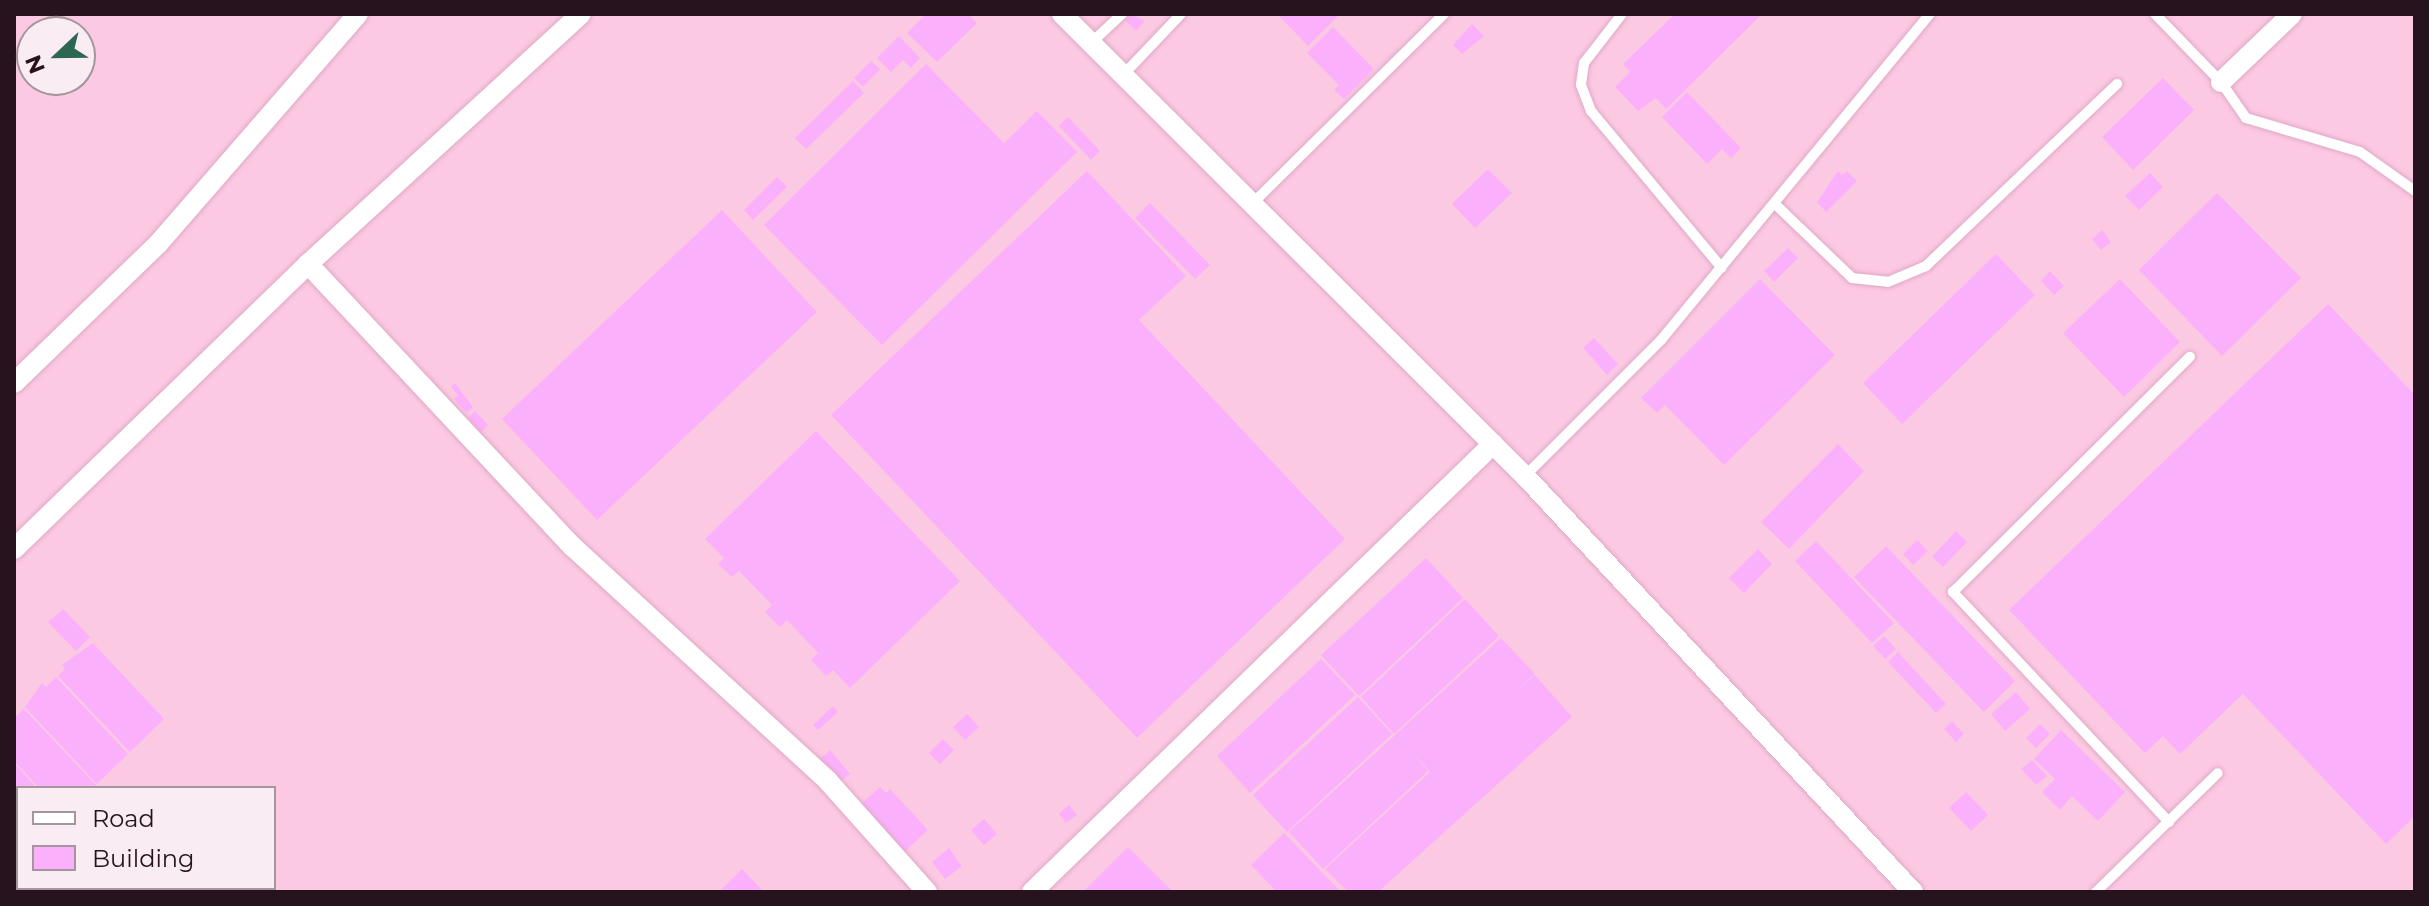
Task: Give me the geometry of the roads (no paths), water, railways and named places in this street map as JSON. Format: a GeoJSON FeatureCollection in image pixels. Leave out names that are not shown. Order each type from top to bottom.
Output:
{"type":"FeatureCollection","features":[{"type":"Feature","properties":{"kind":"street"},"geometry":{"type":"LineString","coordinates":[[14,383],[158,244],[358,14]]}},
{"type":"Feature","properties":{"kind":"street"},"geometry":{"type":"LineString","coordinates":[[14,549],[308,264],[581,14]]}},
{"type":"Feature","properties":{"kind":"street"},"geometry":{"type":"LineString","coordinates":[[1062,14],[1255,201],[1525,476],[1913,892]]}},
{"type":"Feature","properties":{"kind":"street"},"geometry":{"type":"LineString","coordinates":[[2221,82],[2292,14]]}},
{"type":"Feature","properties":{"kind":"street"},"geometry":{"type":"LineString","coordinates":[[308,264],[573,547],[828,781],[927,892]]}},
{"type":"Feature","properties":{"kind":"street"},"geometry":{"type":"LineString","coordinates":[[1032,892],[1493,444]]}},
{"type":"Feature","properties":{"kind":"lane"},"geometry":{"type":"LineString","coordinates":[[1090,44],[1122,14]]}},
{"type":"Feature","properties":{"kind":"lane"},"geometry":{"type":"LineString","coordinates":[[1123,75],[1181,14]]}},
{"type":"Feature","properties":{"kind":"lane"},"geometry":{"type":"LineString","coordinates":[[1255,201],[1444,14]]}},
{"type":"Feature","properties":{"kind":"lane"},"geometry":{"type":"LineString","coordinates":[[1622,14],[1584,63],[1581,85],[1586,98],[1722,268]]}},
{"type":"Feature","properties":{"kind":"lane"},"geometry":{"type":"LineString","coordinates":[[1525,476],[1661,340],[1776,205],[1930,14]]}},
{"type":"Feature","properties":{"kind":"lane"},"geometry":{"type":"LineString","coordinates":[[2155,14],[2221,82],[2246,118],[2360,152],[2415,191]]}},
{"type":"Feature","properties":{"kind":"lane"},"geometry":{"type":"LineString","coordinates":[[1776,205],[1852,278],[1888,282],[1926,266],[2117,84]]}},
{"type":"Feature","properties":{"kind":"lane"},"geometry":{"type":"LineString","coordinates":[[2169,822],[1953,592],[2190,357]]}},
{"type":"Feature","properties":{"kind":"lane"},"geometry":{"type":"LineString","coordinates":[[2096,892],[2218,773]]}}]}
